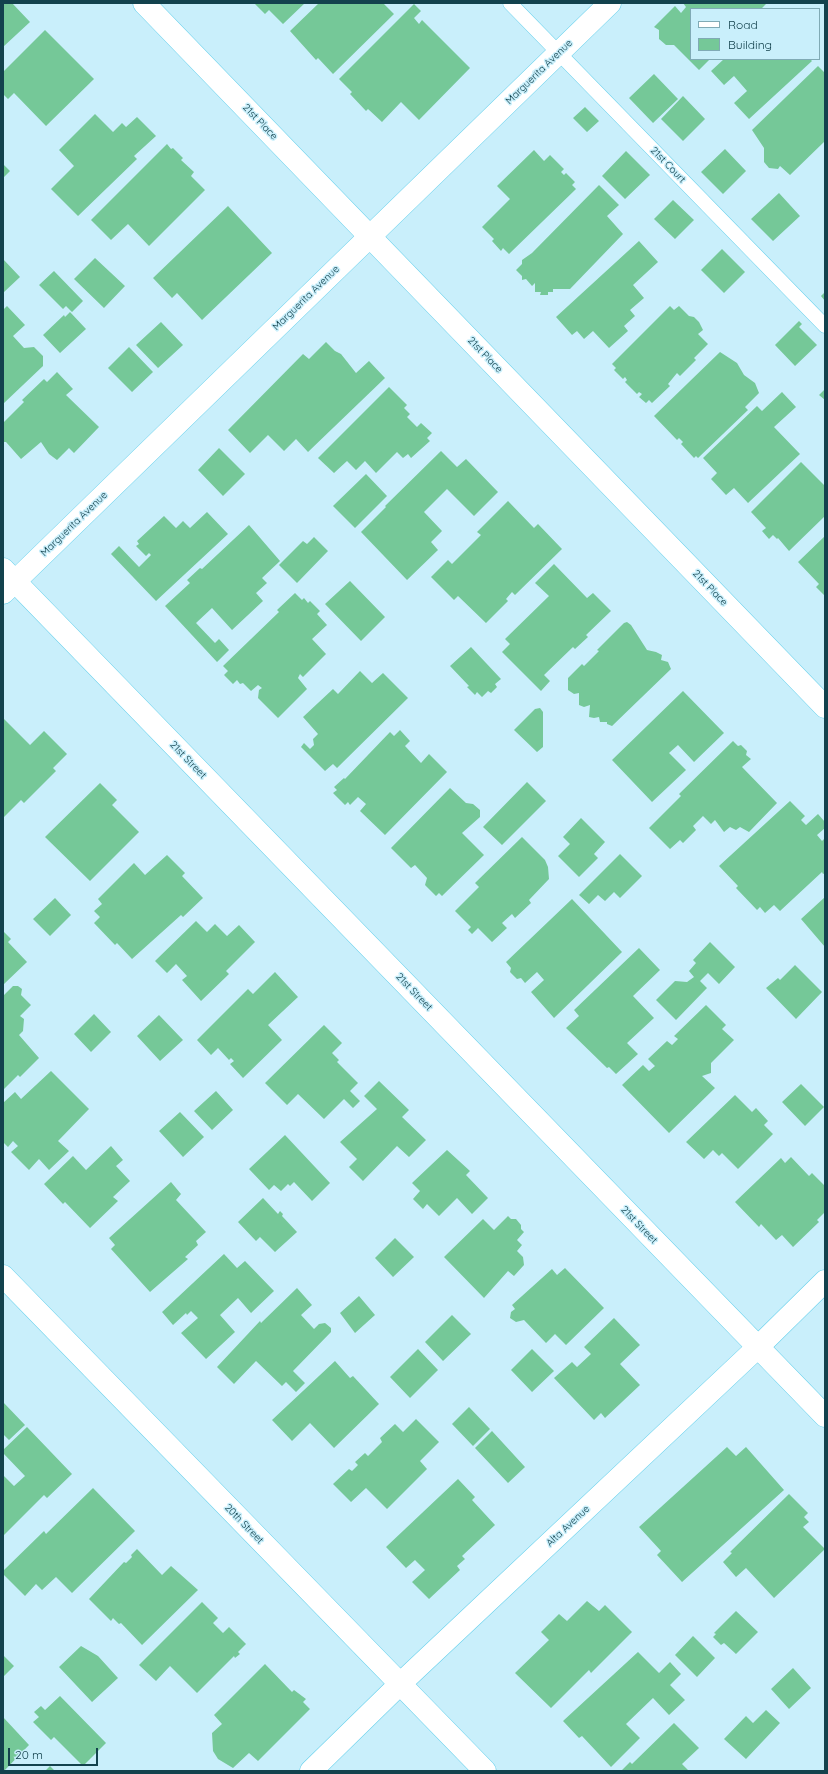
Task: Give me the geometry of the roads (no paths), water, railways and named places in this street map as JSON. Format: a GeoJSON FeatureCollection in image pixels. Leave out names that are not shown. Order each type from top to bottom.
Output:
{"type":"FeatureCollection","features":[{"type":"Feature","properties":{"kind":"street","name":"21st Place"},"geometry":{"type":"LineString","coordinates":[[144,3],[825,707]]}},
{"type":"Feature","properties":{"kind":"street","name":"Marguerita Avenue"},"geometry":{"type":"LineString","coordinates":[[7,581],[371,236],[610,3]]}},
{"type":"Feature","properties":{"kind":"street","name":"21st Street"},"geometry":{"type":"LineString","coordinates":[[7,581],[825,1416]]}},
{"type":"Feature","properties":{"kind":"street","name":"20th Street"},"geometry":{"type":"LineString","coordinates":[[3,1276],[484,1771]]}},
{"type":"Feature","properties":{"kind":"street","name":"Alta Avenue"},"geometry":{"type":"LineString","coordinates":[[311,1771],[400,1684],[758,1347],[825,1281]]}},
{"type":"Feature","properties":{"kind":"lane","name":"21st Court"},"geometry":{"type":"LineString","coordinates":[[510,3],[825,326]]}}]}
